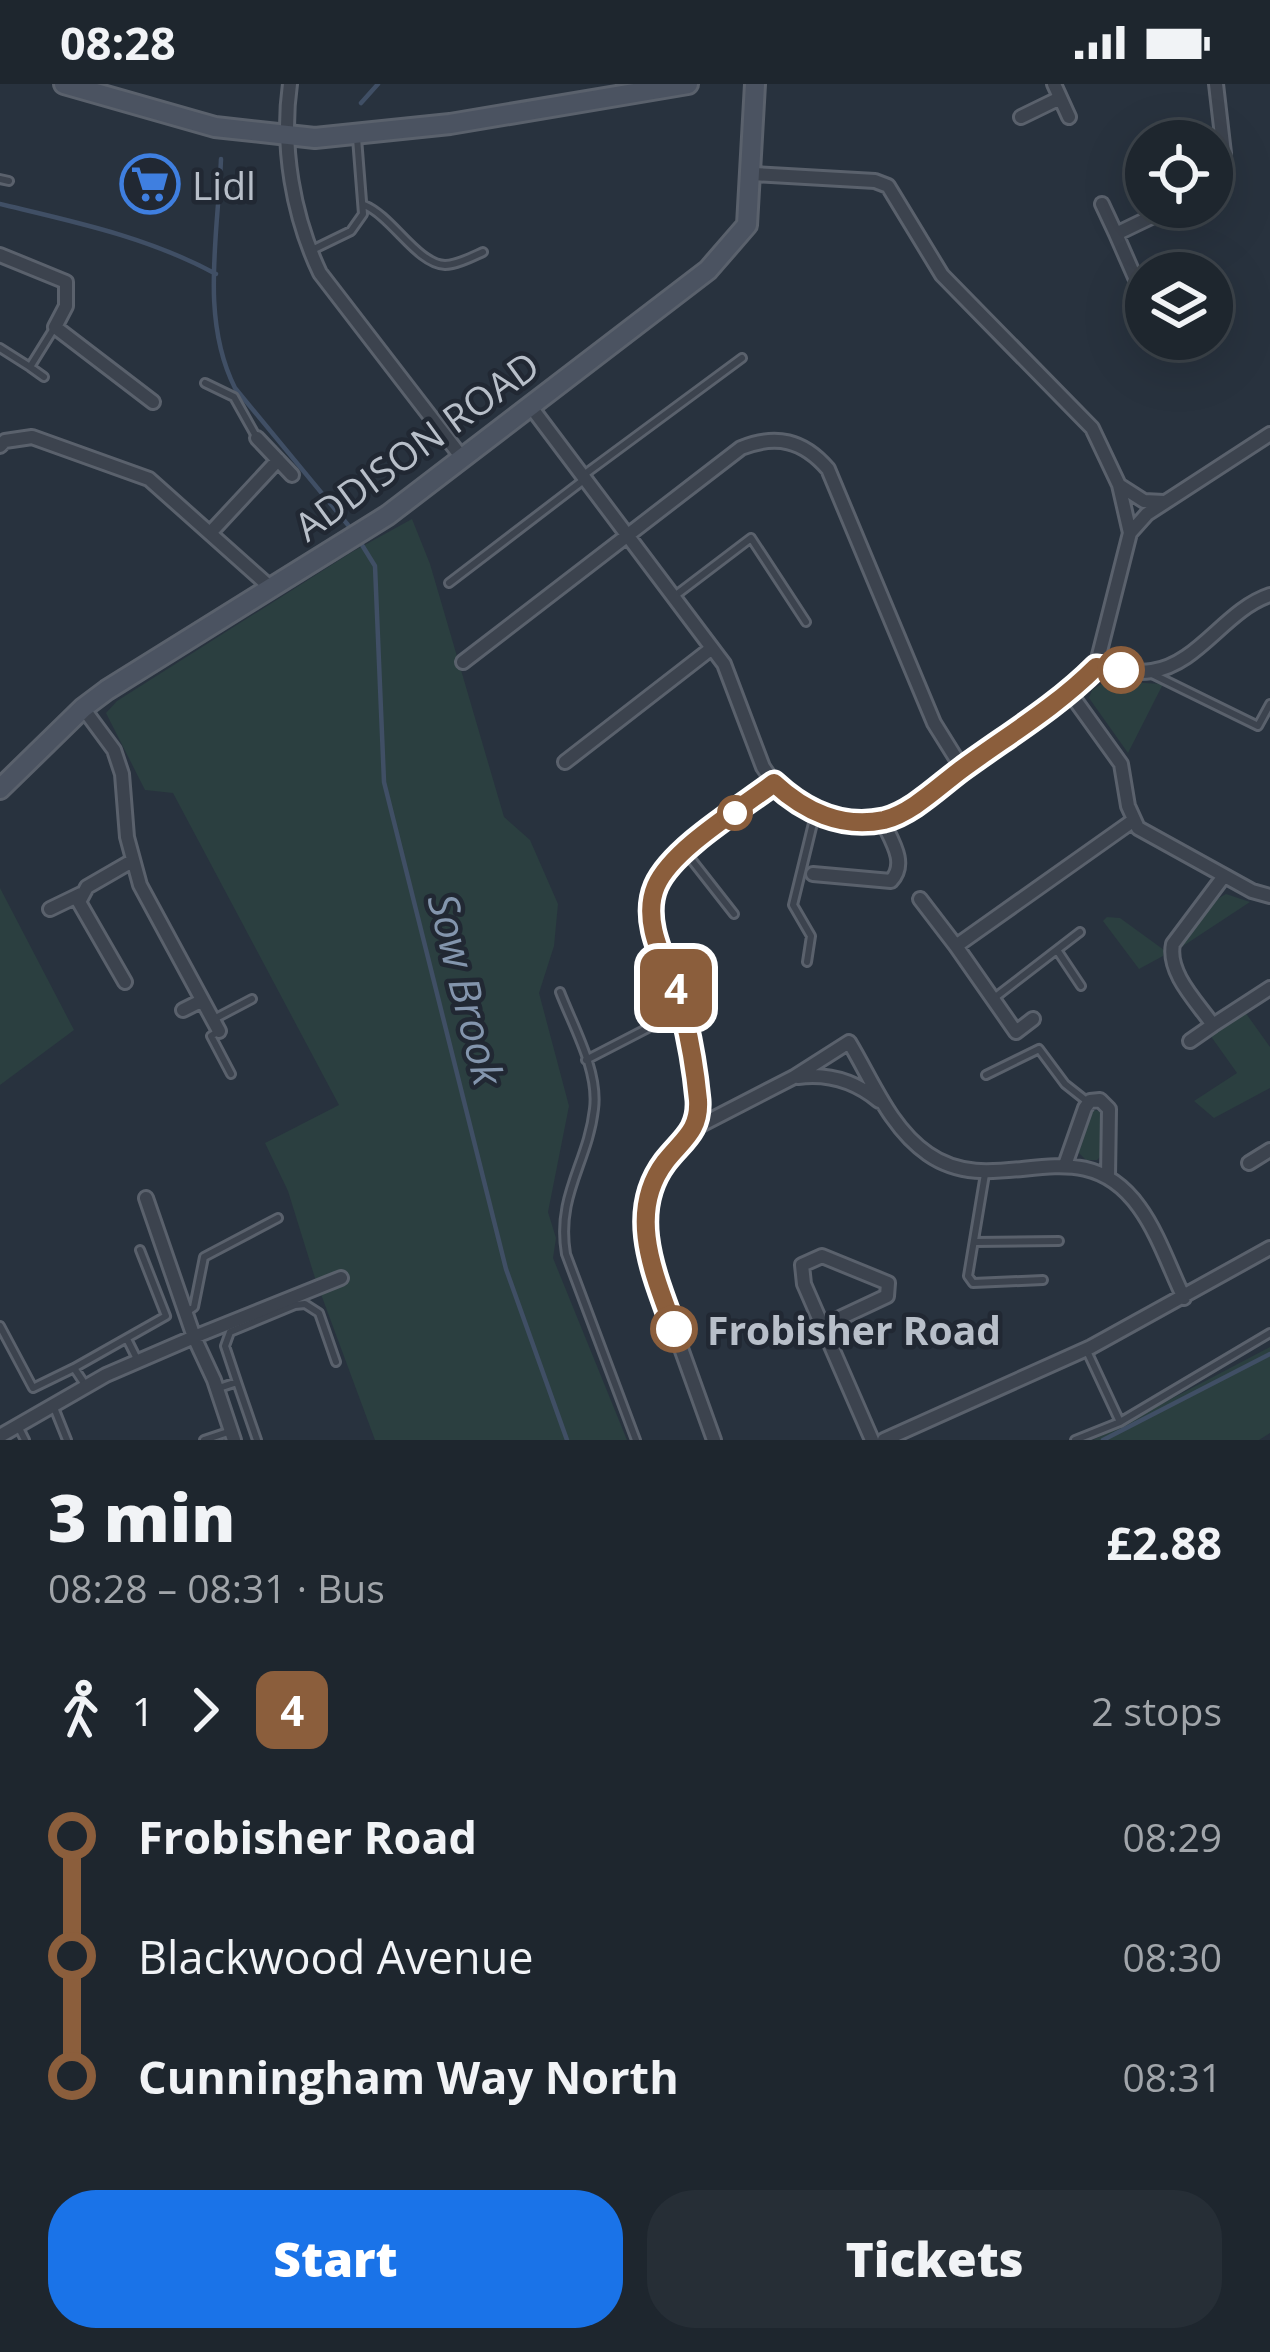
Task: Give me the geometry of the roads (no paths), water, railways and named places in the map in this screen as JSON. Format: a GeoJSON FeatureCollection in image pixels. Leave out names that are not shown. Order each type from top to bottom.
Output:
{"type":"FeatureCollection","features":[{"type":"Feature","properties":{"kind":"street"},"geometry":{"type":"LineString","coordinates":[[64,84],[215,128],[286,138],[451,124],[688,84]]}},
{"type":"Feature","properties":{"kind":"street"},"geometry":{"type":"LineString","coordinates":[[290,84],[286,138],[309,251],[320,273],[463,459]]}},
{"type":"Feature","properties":{"kind":"street","name":"ADDISON ROAD"},"geometry":{"type":"LineString","coordinates":[[0,789],[83,708],[388,514],[708,270],[747,225],[755,84]]}},
{"type":"Feature","properties":{"kind":"street"},"geometry":{"type":"LineString","coordinates":[[1054,84],[1070,117]]}},
{"type":"Feature","properties":{"kind":"street"},"geometry":{"type":"LineString","coordinates":[[1216,84],[1220,120]]}},
{"type":"Feature","properties":{"kind":"street"},"geometry":{"type":"LineString","coordinates":[[1021,117],[1060,98]]}},
{"type":"Feature","properties":{"kind":"street"},"geometry":{"type":"LineString","coordinates":[[531,406],[712,648],[735,685],[763,767],[774,783],[816,812],[839,821],[882,820],[919,801],[1070,693],[1096,667],[1130,533],[1119,485],[1092,428],[942,275],[888,186],[875,181],[753,174]]}},
{"type":"Feature","properties":{"kind":"street"},"geometry":{"type":"LineString","coordinates":[[1102,204],[1125,255]]}},
{"type":"Feature","properties":{"kind":"street"},"geometry":{"type":"LineString","coordinates":[[1116,234],[1128,228]]}},
{"type":"Feature","properties":{"kind":"street"},"geometry":{"type":"LineString","coordinates":[[0,254],[58,276],[65,283],[66,306],[55,326],[153,402]]}},
{"type":"Feature","properties":{"kind":"street"},"geometry":{"type":"LineString","coordinates":[[1130,533],[1147,514],[1270,434]]}},
{"type":"Feature","properties":{"kind":"street"},"geometry":{"type":"LineString","coordinates":[[0,446],[4,441],[32,437],[133,470],[270,587]]}},
{"type":"Feature","properties":{"kind":"street"},"geometry":{"type":"LineString","coordinates":[[257,438],[292,475]]}},
{"type":"Feature","properties":{"kind":"street"},"geometry":{"type":"LineString","coordinates":[[463,662],[741,448],[773,440],[803,446],[828,470],[934,723],[962,768]]}},
{"type":"Feature","properties":{"kind":"street"},"geometry":{"type":"LineString","coordinates":[[211,532],[278,460]]}},
{"type":"Feature","properties":{"kind":"street"},"geometry":{"type":"LineString","coordinates":[[1119,485],[1144,501],[1165,502]]}},
{"type":"Feature","properties":{"kind":"street"},"geometry":{"type":"LineString","coordinates":[[1096,667],[1149,672],[1177,662],[1243,608],[1270,595]]}},
{"type":"Feature","properties":{"kind":"street"},"geometry":{"type":"LineString","coordinates":[[565,762],[712,648]]}},
{"type":"Feature","properties":{"kind":"street"},"geometry":{"type":"LineString","coordinates":[[1070,693],[1121,764],[1133,820],[1150,837],[1270,896]]}},
{"type":"Feature","properties":{"kind":"street"},"geometry":{"type":"LineString","coordinates":[[83,708],[114,750],[122,774],[132,860],[140,885],[216,1025]]}},
{"type":"Feature","properties":{"kind":"street"},"geometry":{"type":"LineString","coordinates":[[695,1128],[694,1067],[651,913],[660,878],[685,852],[774,783]]}},
{"type":"Feature","properties":{"kind":"street"},"geometry":{"type":"LineString","coordinates":[[813,874],[891,881],[897,876],[899,861],[882,820]]}},
{"type":"Feature","properties":{"kind":"street"},"geometry":{"type":"LineString","coordinates":[[956,946],[1133,820]]}},
{"type":"Feature","properties":{"kind":"street"},"geometry":{"type":"LineString","coordinates":[[50,909],[132,860]]}},
{"type":"Feature","properties":{"kind":"street"},"geometry":{"type":"LineString","coordinates":[[1213,1024],[1177,973],[1171,953],[1181,932],[1224,876]]}},
{"type":"Feature","properties":{"kind":"street"},"geometry":{"type":"LineString","coordinates":[[81,894],[80,909],[125,982]]}},
{"type":"Feature","properties":{"kind":"street"},"geometry":{"type":"LineString","coordinates":[[920,898],[1016,1032],[1033,1019]]}},
{"type":"Feature","properties":{"kind":"street"},"geometry":{"type":"LineString","coordinates":[[1190,1041],[1270,988]]}},
{"type":"Feature","properties":{"kind":"street"},"geometry":{"type":"LineString","coordinates":[[183,1010],[202,1000]]}},
{"type":"Feature","properties":{"kind":"street"},"geometry":{"type":"LineString","coordinates":[[715,1440],[650,1262],[645,1232],[655,1180],[695,1128],[850,1042],[884,1106]]}},
{"type":"Feature","properties":{"kind":"street"},"geometry":{"type":"LineString","coordinates":[[794,1077],[845,1080],[884,1106],[931,1156],[966,1172],[1065,1165],[1108,1177],[1143,1211],[1184,1298]]}},
{"type":"Feature","properties":{"kind":"street"},"geometry":{"type":"LineString","coordinates":[[1065,1165],[1089,1102],[1100,1100],[1108,1109],[1108,1177]]}},
{"type":"Feature","properties":{"kind":"street"},"geometry":{"type":"LineString","coordinates":[[1249,1163],[1270,1150]]}},
{"type":"Feature","properties":{"kind":"street"},"geometry":{"type":"LineString","coordinates":[[146,1198],[232,1435]]}},
{"type":"Feature","properties":{"kind":"street"},"geometry":{"type":"LineString","coordinates":[[884,1440],[1086,1349],[1270,1248]]}},
{"type":"Feature","properties":{"kind":"street"},"geometry":{"type":"LineString","coordinates":[[823,1326],[887,1296],[888,1282],[823,1256],[802,1265],[801,1276],[872,1440]]}},
{"type":"Feature","properties":{"kind":"street"},"geometry":{"type":"LineString","coordinates":[[0,1436],[138,1360],[341,1279]]}},
{"type":"Feature","properties":{"kind":"lane"},"geometry":{"type":"LineString","coordinates":[[309,251],[356,226],[364,205],[356,135]]}},
{"type":"Feature","properties":{"kind":"lane"},"geometry":{"type":"LineString","coordinates":[[364,205],[381,213],[424,256],[439,264],[483,252]]}},
{"type":"Feature","properties":{"kind":"lane"},"geometry":{"type":"LineString","coordinates":[[30,367],[55,326]]}},
{"type":"Feature","properties":{"kind":"lane"},"geometry":{"type":"LineString","coordinates":[[0,348],[44,377]]}},
{"type":"Feature","properties":{"kind":"lane"},"geometry":{"type":"LineString","coordinates":[[449,583],[742,358]]}},
{"type":"Feature","properties":{"kind":"lane"},"geometry":{"type":"LineString","coordinates":[[205,383],[234,397],[257,438]]}},
{"type":"Feature","properties":{"kind":"lane"},"geometry":{"type":"LineString","coordinates":[[673,597],[751,538],[806,622]]}},
{"type":"Feature","properties":{"kind":"lane"},"geometry":{"type":"LineString","coordinates":[[1149,672],[1258,726],[1270,704]]}},
{"type":"Feature","properties":{"kind":"lane"},"geometry":{"type":"LineString","coordinates":[[807,962],[811,936],[793,905],[816,812]]}},
{"type":"Feature","properties":{"kind":"lane"},"geometry":{"type":"LineString","coordinates":[[685,852],[734,914]]}},
{"type":"Feature","properties":{"kind":"lane"},"geometry":{"type":"LineString","coordinates":[[993,999],[1080,932]]}},
{"type":"Feature","properties":{"kind":"lane"},"geometry":{"type":"LineString","coordinates":[[1057,950],[1081,986]]}},
{"type":"Feature","properties":{"kind":"lane"},"geometry":{"type":"LineString","coordinates":[[560,992],[586,1060],[595,1106],[560,1222],[566,1254],[635,1440]]}},
{"type":"Feature","properties":{"kind":"lane"},"geometry":{"type":"LineString","coordinates":[[231,1074],[211,1036],[216,1025],[252,999]]}},
{"type":"Feature","properties":{"kind":"lane"},"geometry":{"type":"LineString","coordinates":[[586,1060],[682,1011]]}},
{"type":"Feature","properties":{"kind":"lane"},"geometry":{"type":"LineString","coordinates":[[986,1075],[1039,1049],[1065,1084],[1089,1102]]}},
{"type":"Feature","properties":{"kind":"lane"},"geometry":{"type":"LineString","coordinates":[[986,1172],[968,1276],[973,1283],[1043,1280]]}},
{"type":"Feature","properties":{"kind":"lane"},"geometry":{"type":"LineString","coordinates":[[185,1313],[194,1307],[203,1257],[278,1218]]}},
{"type":"Feature","properties":{"kind":"lane"},"geometry":{"type":"LineString","coordinates":[[974,1242],[1059,1241]]}},
{"type":"Feature","properties":{"kind":"lane"},"geometry":{"type":"LineString","coordinates":[[0,1326],[33,1388],[74,1368],[166,1316],[140,1250]]}},
{"type":"Feature","properties":{"kind":"lane"},"geometry":{"type":"LineString","coordinates":[[257,1440],[225,1346],[230,1332],[305,1304],[319,1313],[336,1362]]}},
{"type":"Feature","properties":{"kind":"lane"},"geometry":{"type":"LineString","coordinates":[[1075,1440],[1120,1421],[1270,1334]]}},
{"type":"Feature","properties":{"kind":"lane"},"geometry":{"type":"LineString","coordinates":[[127,1339],[138,1360]]}},
{"type":"Feature","properties":{"kind":"lane"},"geometry":{"type":"LineString","coordinates":[[1086,1349],[1120,1421]]}},
{"type":"Feature","properties":{"kind":"lane"},"geometry":{"type":"LineString","coordinates":[[74,1368],[86,1386]]}},
{"type":"Feature","properties":{"kind":"lane"},"geometry":{"type":"LineString","coordinates":[[217,1388],[237,1382]]}},
{"type":"Feature","properties":{"kind":"lane"},"geometry":{"type":"LineString","coordinates":[[53,1406],[68,1440]]}},
{"type":"Feature","properties":{"kind":"lane"},"geometry":{"type":"LineString","coordinates":[[18,1426],[26,1440]]}},
{"type":"Feature","properties":{"kind":"lane"},"geometry":{"type":"LineString","coordinates":[[204,1440],[232,1435]]}},
{"type":"Feature","properties":{"kind":"waterway"},"geometry":{"type":"LineString","coordinates":[[361,103],[378,84]]}},
{"type":"Feature","properties":{"kind":"waterway","name":"Sow Brook"},"geometry":{"type":"LineString","coordinates":[[221,159],[214,305],[224,361],[235,388],[348,525]]}},
{"type":"Feature","properties":{"kind":"waterway"},"geometry":{"type":"LineString","coordinates":[[0,204],[138,240],[216,274]]}},
{"type":"Feature","properties":{"kind":"waterway","name":"Sow Brook"},"geometry":{"type":"LineString","coordinates":[[362,545],[375,566],[384,782],[506,1269],[567,1440]]}},
{"type":"Feature","properties":{"kind":"waterway"},"geometry":{"type":"LineString","coordinates":[[1103,1440],[1270,1354]]}},
{"type":"Feature","properties":{"kind":"place","name":"Lidl"},"geometry":{"type":"Point","coordinates":[150,184]}},
{"type":"Feature","properties":{"kind":"place","name":"Frobisher Road"},"geometry":{"type":"Point","coordinates":[674,1329]}}]}
